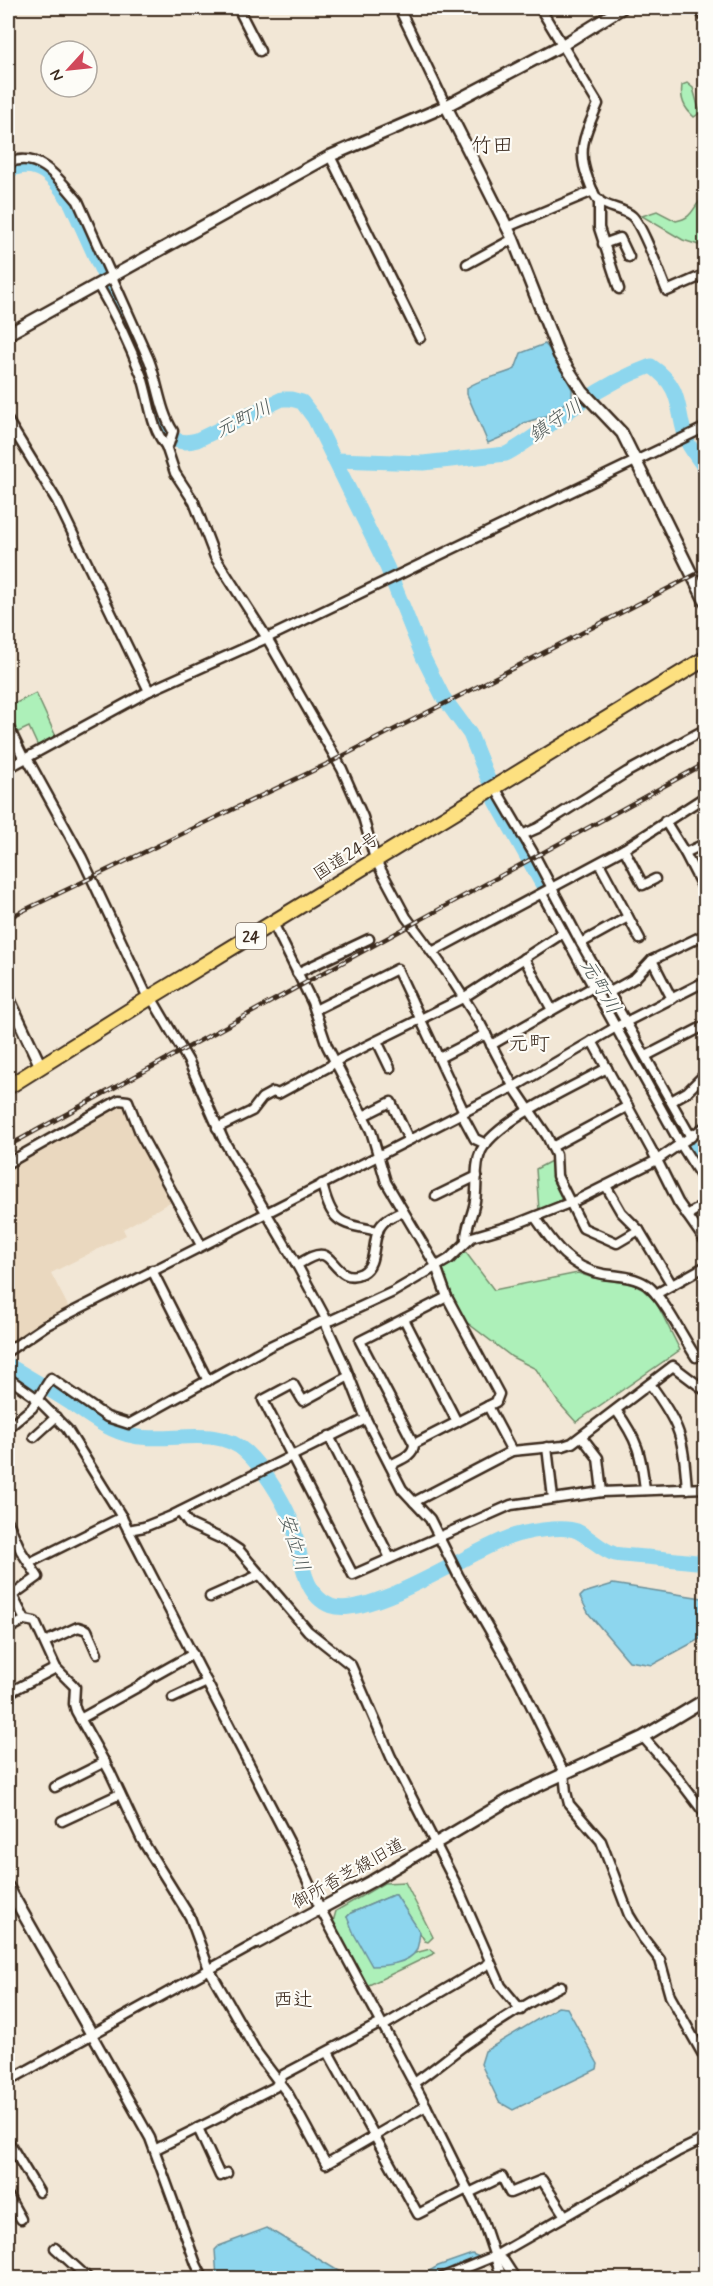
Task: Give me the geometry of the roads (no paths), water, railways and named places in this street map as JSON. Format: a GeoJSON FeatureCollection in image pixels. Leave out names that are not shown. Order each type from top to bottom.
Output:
{"type":"FeatureCollection","features":[{"type":"Feature","properties":{"kind":"highway","name":"国道24号"},"geometry":{"type":"LineString","coordinates":[[8,1087],[705,658]]}},
{"type":"Feature","properties":{"kind":"street"},"geometry":{"type":"LineString","coordinates":[[238,8],[260,51]]}},
{"type":"Feature","properties":{"kind":"street"},"geometry":{"type":"LineString","coordinates":[[399,8],[513,239],[559,355],[583,392],[622,433],[637,459],[705,603]]}},
{"type":"Feature","properties":{"kind":"street"},"geometry":{"type":"LineString","coordinates":[[540,8],[564,44],[598,104],[583,140],[582,150],[583,167],[593,191],[599,200],[632,216],[667,291],[705,274]]}},
{"type":"Feature","properties":{"kind":"street"},"geometry":{"type":"LineString","coordinates":[[8,334],[330,156],[446,106],[564,44],[622,8]]}},
{"type":"Feature","properties":{"kind":"street"},"geometry":{"type":"LineString","coordinates":[[698,8],[705,19]]}},
{"type":"Feature","properties":{"kind":"street"},"geometry":{"type":"LineString","coordinates":[[330,156],[420,338]]}},
{"type":"Feature","properties":{"kind":"street"},"geometry":{"type":"LineString","coordinates":[[8,163],[23,158],[31,159],[60,180],[78,201],[157,380],[172,431],[168,445],[175,472],[194,502],[215,557],[267,638],[342,769],[363,817],[375,859],[410,925],[432,952],[463,998],[486,1034],[513,1086],[552,1147],[556,1155],[557,1176],[583,1228],[616,1243],[639,1230]]}},
{"type":"Feature","properties":{"kind":"street"},"geometry":{"type":"LineString","coordinates":[[507,227],[593,191]]}},
{"type":"Feature","properties":{"kind":"street"},"geometry":{"type":"LineString","coordinates":[[599,200],[598,228],[619,289]]}},
{"type":"Feature","properties":{"kind":"street"},"geometry":{"type":"LineString","coordinates":[[603,244],[621,238],[629,257]]}},
{"type":"Feature","properties":{"kind":"street"},"geometry":{"type":"LineString","coordinates":[[467,264],[513,239]]}},
{"type":"Feature","properties":{"kind":"street"},"geometry":{"type":"LineString","coordinates":[[98,285],[124,334],[142,377],[153,425],[159,437],[168,445]]}},
{"type":"Feature","properties":{"kind":"street"},"geometry":{"type":"LineString","coordinates":[[8,421],[57,501],[149,691]]}},
{"type":"Feature","properties":{"kind":"street"},"geometry":{"type":"LineString","coordinates":[[8,768],[149,691],[267,638],[705,427]]}},
{"type":"Feature","properties":{"kind":"street"},"geometry":{"type":"LineString","coordinates":[[8,726],[82,858],[150,998],[189,1062],[217,1128],[297,1265],[326,1321],[366,1419],[402,1489],[430,1519],[458,1575],[519,1681],[564,1773],[569,1804],[601,1841],[629,1915],[660,1960],[670,1996],[705,2060]]}},
{"type":"Feature","properties":{"kind":"street"},"geometry":{"type":"LineString","coordinates":[[522,835],[538,828],[627,771],[705,729]]}},
{"type":"Feature","properties":{"kind":"street"},"geometry":{"type":"LineString","coordinates":[[494,786],[691,1137]]}},
{"type":"Feature","properties":{"kind":"street"},"geometry":{"type":"LineString","coordinates":[[432,952],[624,849],[705,796]]}},
{"type":"Feature","properties":{"kind":"street"},"geometry":{"type":"LineString","coordinates":[[665,821],[685,853],[705,894]]}},
{"type":"Feature","properties":{"kind":"street"},"geometry":{"type":"LineString","coordinates":[[685,853],[705,843]]}},
{"type":"Feature","properties":{"kind":"street"},"geometry":{"type":"LineString","coordinates":[[624,849],[643,885],[655,879]]}},
{"type":"Feature","properties":{"kind":"street"},"geometry":{"type":"LineString","coordinates":[[599,863],[640,939]]}},
{"type":"Feature","properties":{"kind":"street"},"geometry":{"type":"LineString","coordinates":[[542,894],[705,1184]]}},
{"type":"Feature","properties":{"kind":"street"},"geometry":{"type":"LineString","coordinates":[[581,943],[628,917]]}},
{"type":"Feature","properties":{"kind":"street"},"geometry":{"type":"LineString","coordinates":[[273,922],[315,1010],[334,1062],[374,1139],[386,1182],[436,1266],[447,1297],[499,1394],[496,1402],[414,1444]]}},
{"type":"Feature","properties":{"kind":"street"},"geometry":{"type":"LineString","coordinates":[[217,1128],[252,1111],[262,1098],[273,1092],[278,1094],[334,1062],[463,998],[563,933]]}},
{"type":"Feature","properties":{"kind":"street"},"geometry":{"type":"LineString","coordinates":[[610,992],[635,978],[652,960],[705,934]]}},
{"type":"Feature","properties":{"kind":"street"},"geometry":{"type":"LineString","coordinates":[[297,972],[369,939]]}},
{"type":"Feature","properties":{"kind":"street"},"geometry":{"type":"LineString","coordinates":[[524,958],[552,1010]]}},
{"type":"Feature","properties":{"kind":"street"},"geometry":{"type":"LineString","coordinates":[[652,960],[672,999]]}},
{"type":"Feature","properties":{"kind":"street"},"geometry":{"type":"LineString","coordinates":[[315,1010],[397,969],[475,1139],[486,1144]]}},
{"type":"Feature","properties":{"kind":"street"},"geometry":{"type":"LineString","coordinates":[[8,1351],[45,1326],[513,1086],[616,1027],[705,981]]}},
{"type":"Feature","properties":{"kind":"street"},"geometry":{"type":"LineString","coordinates":[[491,1045],[593,987]]}},
{"type":"Feature","properties":{"kind":"street"},"geometry":{"type":"LineString","coordinates":[[8,996],[41,1067]]}},
{"type":"Feature","properties":{"kind":"street"},"geometry":{"type":"LineString","coordinates":[[646,1056],[705,1025]]}},
{"type":"Feature","properties":{"kind":"street"},"geometry":{"type":"LineString","coordinates":[[439,1058],[486,1034]]}},
{"type":"Feature","properties":{"kind":"street"},"geometry":{"type":"LineString","coordinates":[[377,1041],[390,1068]]}},
{"type":"Feature","properties":{"kind":"street"},"geometry":{"type":"LineString","coordinates":[[592,1041],[670,1187],[705,1242]]}},
{"type":"Feature","properties":{"kind":"street"},"geometry":{"type":"LineString","coordinates":[[466,1241],[475,1202],[479,1158],[486,1144],[506,1124],[607,1068]]}},
{"type":"Feature","properties":{"kind":"street"},"geometry":{"type":"LineString","coordinates":[[671,1101],[687,1092],[705,1073]]}},
{"type":"Feature","properties":{"kind":"street"},"geometry":{"type":"LineString","coordinates":[[8,1163],[119,1100],[129,1101],[141,1134],[201,1245]]}},
{"type":"Feature","properties":{"kind":"street"},"geometry":{"type":"LineString","coordinates":[[363,1116],[391,1102],[409,1140]]}},
{"type":"Feature","properties":{"kind":"street"},"geometry":{"type":"LineString","coordinates":[[552,1147],[628,1106]]}},
{"type":"Feature","properties":{"kind":"street"},"geometry":{"type":"LineString","coordinates":[[8,1428],[39,1398],[51,1378],[107,1417],[129,1424],[268,1347],[320,1322],[371,1304],[449,1259],[466,1241],[480,1234],[570,1203],[657,1160],[705,1126]]}},
{"type":"Feature","properties":{"kind":"street"},"geometry":{"type":"LineString","coordinates":[[436,1196],[477,1176]]}},
{"type":"Feature","properties":{"kind":"street"},"geometry":{"type":"LineString","coordinates":[[322,1184],[328,1205],[338,1220],[378,1231]]}},
{"type":"Feature","properties":{"kind":"street"},"geometry":{"type":"LineString","coordinates":[[606,1186],[621,1212],[639,1230],[672,1285]]}},
{"type":"Feature","properties":{"kind":"street"},"geometry":{"type":"LineString","coordinates":[[687,1215],[705,1204]]}},
{"type":"Feature","properties":{"kind":"street"},"geometry":{"type":"LineString","coordinates":[[297,1265],[322,1255],[329,1258],[338,1270],[354,1275],[359,1274],[368,1268],[378,1231],[383,1223],[403,1211]]}},
{"type":"Feature","properties":{"kind":"street"},"geometry":{"type":"LineString","coordinates":[[535,1216],[555,1246],[574,1263],[599,1273],[638,1280],[656,1294],[696,1357],[705,1352]]}},
{"type":"Feature","properties":{"kind":"street"},"geometry":{"type":"LineString","coordinates":[[656,1294],[705,1266]]}},
{"type":"Feature","properties":{"kind":"street"},"geometry":{"type":"LineString","coordinates":[[152,1270],[208,1381]]}},
{"type":"Feature","properties":{"kind":"street"},"geometry":{"type":"LineString","coordinates":[[390,1465],[410,1454],[414,1444],[360,1341],[447,1297]]}},
{"type":"Feature","properties":{"kind":"street"},"geometry":{"type":"LineString","coordinates":[[404,1319],[457,1422]]}},
{"type":"Feature","properties":{"kind":"street"},"geometry":{"type":"LineString","coordinates":[[414,1502],[512,1451],[567,1445],[582,1437],[673,1366],[705,1391]]}},
{"type":"Feature","properties":{"kind":"street"},"geometry":{"type":"LineString","coordinates":[[349,1376],[303,1401],[293,1384],[263,1400],[353,1575],[500,1509],[520,1503],[602,1492],[705,1488]]}},
{"type":"Feature","properties":{"kind":"street"},"geometry":{"type":"LineString","coordinates":[[8,1378],[39,1398],[56,1417],[77,1445],[122,1517],[294,1851],[320,1908],[426,2106],[489,2236],[502,2278]]}},
{"type":"Feature","properties":{"kind":"street"},"geometry":{"type":"LineString","coordinates":[[650,1384],[671,1413],[678,1428],[684,1451],[687,1489]]}},
{"type":"Feature","properties":{"kind":"street"},"geometry":{"type":"LineString","coordinates":[[488,1406],[512,1451]]}},
{"type":"Feature","properties":{"kind":"street"},"geometry":{"type":"LineString","coordinates":[[616,1410],[631,1431],[638,1446],[645,1490]]}},
{"type":"Feature","properties":{"kind":"street"},"geometry":{"type":"LineString","coordinates":[[34,1437],[56,1417]]}},
{"type":"Feature","properties":{"kind":"street"},"geometry":{"type":"LineString","coordinates":[[128,1530],[144,1527],[180,1512],[366,1419]]}},
{"type":"Feature","properties":{"kind":"street"},"geometry":{"type":"LineString","coordinates":[[329,1436],[390,1558]]}},
{"type":"Feature","properties":{"kind":"street"},"geometry":{"type":"LineString","coordinates":[[582,1437],[598,1458],[602,1492]]}},
{"type":"Feature","properties":{"kind":"street"},"geometry":{"type":"LineString","coordinates":[[547,1447],[553,1498]]}},
{"type":"Feature","properties":{"kind":"street"},"geometry":{"type":"LineString","coordinates":[[180,1512],[189,1524],[232,1544],[239,1550],[308,1631],[351,1665],[387,1750],[468,1908],[490,1963],[507,1995],[521,2010]]}},
{"type":"Feature","properties":{"kind":"street"},"geometry":{"type":"LineString","coordinates":[[29,1563],[122,1517]]}},
{"type":"Feature","properties":{"kind":"street"},"geometry":{"type":"LineString","coordinates":[[8,1522],[38,1577],[10,1591],[25,1620]]}},
{"type":"Feature","properties":{"kind":"street"},"geometry":{"type":"LineString","coordinates":[[210,1597],[259,1575]]}},
{"type":"Feature","properties":{"kind":"street"},"geometry":{"type":"LineString","coordinates":[[8,1629],[25,1620],[35,1622],[56,1668],[75,1687],[74,1704],[80,1719],[105,1762],[142,1840],[190,1917],[209,1970],[257,2053],[279,2080],[326,2164],[426,2106]]}},
{"type":"Feature","properties":{"kind":"street"},"geometry":{"type":"LineString","coordinates":[[45,1642],[78,1627],[87,1630],[97,1653]]}},
{"type":"Feature","properties":{"kind":"street"},"geometry":{"type":"LineString","coordinates":[[80,1719],[193,1654]]}},
{"type":"Feature","properties":{"kind":"street"},"geometry":{"type":"LineString","coordinates":[[8,1693],[56,1668]]}},
{"type":"Feature","properties":{"kind":"street"},"geometry":{"type":"LineString","coordinates":[[173,1698],[207,1682]]}},
{"type":"Feature","properties":{"kind":"street","name":"御所香芝線旧道"},"geometry":{"type":"LineString","coordinates":[[8,2080],[372,1881],[512,1798],[643,1737],[705,1699]]}},
{"type":"Feature","properties":{"kind":"street"},"geometry":{"type":"LineString","coordinates":[[643,1737],[670,1768],[705,1815]]}},
{"type":"Feature","properties":{"kind":"street"},"geometry":{"type":"LineString","coordinates":[[55,1787],[105,1762]]}},
{"type":"Feature","properties":{"kind":"street"},"geometry":{"type":"LineString","coordinates":[[62,1821],[120,1794]]}},
{"type":"Feature","properties":{"kind":"street"},"geometry":{"type":"LineString","coordinates":[[8,1887],[156,2149],[203,2278]]}},
{"type":"Feature","properties":{"kind":"street"},"geometry":{"type":"LineString","coordinates":[[156,2149],[275,2086],[282,2075],[382,2025],[490,1963]]}},
{"type":"Feature","properties":{"kind":"street"},"geometry":{"type":"LineString","coordinates":[[414,2083],[468,2043],[561,1986]]}},
{"type":"Feature","properties":{"kind":"street"},"geometry":{"type":"LineString","coordinates":[[327,2052],[418,2214],[502,2177],[510,2193],[542,2180],[565,2216]]}},
{"type":"Feature","properties":{"kind":"street"},"geometry":{"type":"LineString","coordinates":[[198,2128],[220,2176],[227,2173]]}},
{"type":"Feature","properties":{"kind":"street"},"geometry":{"type":"LineString","coordinates":[[441,2278],[495,2256],[705,2138]]}},
{"type":"Feature","properties":{"kind":"street"},"geometry":{"type":"LineString","coordinates":[[8,2140],[39,2192]]}},
{"type":"Feature","properties":{"kind":"street"},"geometry":{"type":"LineString","coordinates":[[8,2196],[21,2219]]}},
{"type":"Feature","properties":{"kind":"street"},"geometry":{"type":"LineString","coordinates":[[55,2248],[88,2278]]}},
{"type":"Feature","properties":{"kind":"street"},"geometry":{"type":"LineString","coordinates":[[495,2256],[504,2261],[515,2278]]}},
{"type":"Feature","properties":{"kind":"water"},"geometry":{"type":"Polygon","coordinates":[[[545,344],[572,389],[572,398],[546,416],[524,423],[511,433],[488,443],[467,394],[467,388],[515,369],[521,353],[545,344]]]}},
{"type":"Feature","properties":{"kind":"water"},"geometry":{"type":"Polygon","coordinates":[[[613,1584],[702,1598],[705,1605],[705,1636],[652,1665],[629,1661],[589,1614],[580,1597],[584,1593],[613,1584]]]}},
{"type":"Feature","properties":{"kind":"water"},"geometry":{"type":"Polygon","coordinates":[[[396,1895],[420,1932],[418,1946],[413,1955],[402,1961],[372,1966],[347,1917],[351,1913],[396,1895]]]}},
{"type":"Feature","properties":{"kind":"water"},"geometry":{"type":"Polygon","coordinates":[[[558,2007],[567,2008],[598,2064],[597,2069],[513,2110],[499,2102],[481,2064],[485,2051],[558,2007]]]}},
{"type":"Feature","properties":{"kind":"water"},"geometry":{"type":"Polygon","coordinates":[[[267,2228],[350,2278],[217,2278],[215,2250],[219,2246],[267,2228]]]}},
{"type":"Feature","properties":{"kind":"water"},"geometry":{"type":"Polygon","coordinates":[[[472,2254],[482,2258],[431,2278],[417,2278],[438,2266],[472,2254]]]}},
{"type":"Feature","properties":{"kind":"waterway","name":"元町川"},"geometry":{"type":"LineString","coordinates":[[8,171],[28,166],[45,172],[71,203],[150,377],[163,426],[175,440],[184,442],[197,440],[282,399],[302,402],[314,418],[387,567],[423,657],[443,697],[470,734],[488,779]]}},
{"type":"Feature","properties":{"kind":"waterway","name":"鎮守川"},"geometry":{"type":"LineString","coordinates":[[337,460],[423,463],[506,454],[597,392],[651,366],[662,375],[675,393],[689,445],[706,469]]}},
{"type":"Feature","properties":{"kind":"waterway","name":"元町川"},"geometry":{"type":"LineString","coordinates":[[496,801],[679,1130],[706,1171]]}},
{"type":"Feature","properties":{"kind":"waterway","name":"安位川"},"geometry":{"type":"LineString","coordinates":[[8,1365],[115,1431],[147,1438],[192,1436],[221,1439],[246,1452],[265,1475],[287,1511],[295,1531],[307,1581],[321,1600],[331,1606],[348,1607],[370,1603],[420,1582],[510,1537],[543,1530],[571,1529],[615,1554],[706,1563]]}},
{"type":"Feature","properties":{"kind":"railway"},"geometry":{"type":"LineString","coordinates":[[8,918],[329,763],[706,569]]}},
{"type":"Feature","properties":{"kind":"railway"},"geometry":{"type":"LineString","coordinates":[[8,1146],[706,763]]}},
{"type":"Feature","properties":{"kind":"district","name":"竹田"},"geometry":{"type":"Point","coordinates":[492,145]}},
{"type":"Feature","properties":{"kind":"district","name":"元町"},"geometry":{"type":"Point","coordinates":[529,1043]}},
{"type":"Feature","properties":{"kind":"district","name":"西辻"},"geometry":{"type":"Point","coordinates":[293,1999]}}]}
